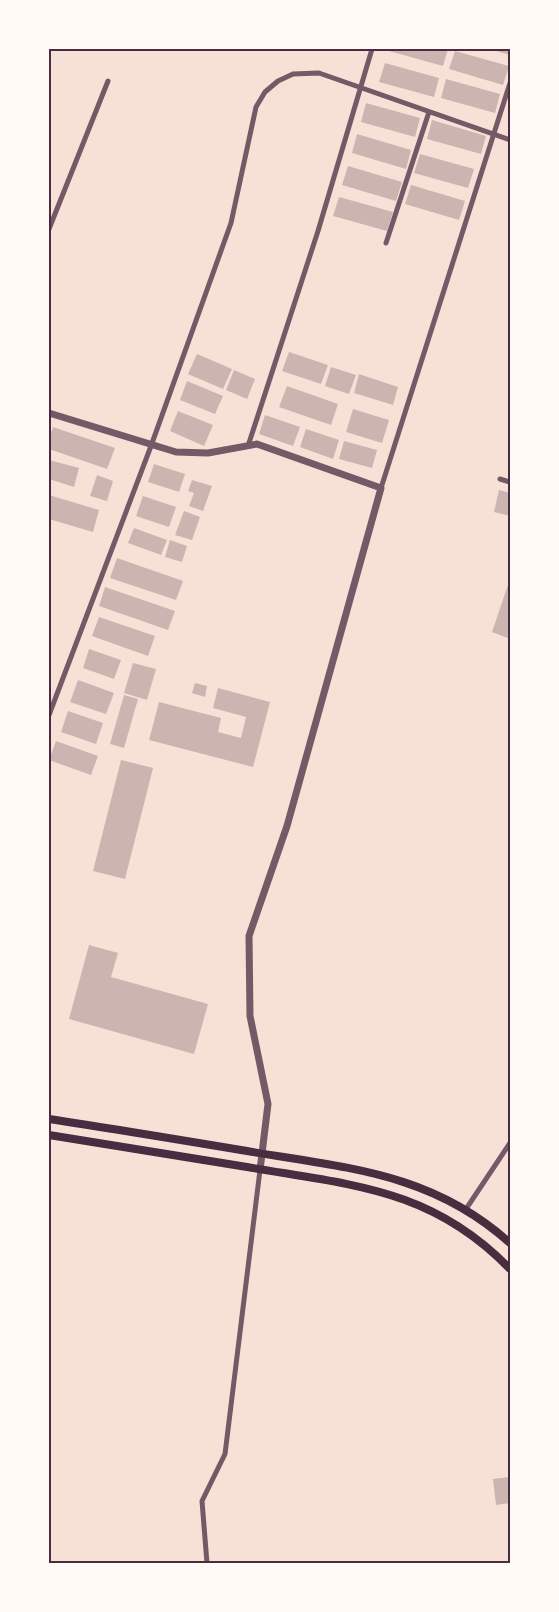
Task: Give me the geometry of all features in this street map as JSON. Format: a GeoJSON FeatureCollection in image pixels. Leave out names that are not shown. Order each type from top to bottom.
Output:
{"type":"FeatureCollection","features":[{"type":"Feature","properties":{"kind":"main road"},"geometry":{"type":"LineString","coordinates":[[49,1118],[390,1176],[433,1192],[466,1209],[510,1243]]}},
{"type":"Feature","properties":{"kind":"main road"},"geometry":{"type":"LineString","coordinates":[[49,1135],[360,1185],[402,1197],[441,1215],[477,1239],[510,1269]]}},
{"type":"Feature","properties":{"kind":"street"},"geometry":{"type":"LineString","coordinates":[[248,446],[318,231],[372,49]]}},
{"type":"Feature","properties":{"kind":"street"},"geometry":{"type":"LineString","coordinates":[[49,715],[151,446],[231,223],[254,115],[260,99],[278,81],[302,72],[319,73],[494,136],[510,140]]}},
{"type":"Feature","properties":{"kind":"street"},"geometry":{"type":"LineString","coordinates":[[49,229],[108,81]]}},
{"type":"Feature","properties":{"kind":"street"},"geometry":{"type":"LineString","coordinates":[[206,1563],[202,1502],[225,1454],[268,1104],[250,1016],[250,936],[287,826],[381,488],[510,83]]}},
{"type":"Feature","properties":{"kind":"street"},"geometry":{"type":"LineString","coordinates":[[386,243],[429,112]]}},
{"type":"Feature","properties":{"kind":"street"},"geometry":{"type":"LineString","coordinates":[[49,413],[151,446],[176,452],[208,453],[257,444],[381,488]]}},
{"type":"Feature","properties":{"kind":"street"},"geometry":{"type":"LineString","coordinates":[[500,479],[510,482]]}},
{"type":"Feature","properties":{"kind":"street"},"geometry":{"type":"LineString","coordinates":[[466,1209],[510,1143]]}},
{"type":"Feature","properties":{"kind":"building"},"geometry":{"type":"Polygon","coordinates":[[[389,49],[448,49],[443,66],[389,51],[389,49]]]}},
{"type":"Feature","properties":{"kind":"building"},"geometry":{"type":"Polygon","coordinates":[[[489,49],[510,49],[510,55],[489,49]]]}},
{"type":"Feature","properties":{"kind":"building"},"geometry":{"type":"Polygon","coordinates":[[[455,51],[509,66],[503,85],[449,69],[455,51]]]}},
{"type":"Feature","properties":{"kind":"building"},"geometry":{"type":"Polygon","coordinates":[[[385,63],[439,78],[434,97],[379,82],[385,63]]]}},
{"type":"Feature","properties":{"kind":"building"},"geometry":{"type":"Polygon","coordinates":[[[446,79],[500,94],[495,113],[441,98],[446,79]]]}},
{"type":"Feature","properties":{"kind":"building"},"geometry":{"type":"Polygon","coordinates":[[[366,103],[420,118],[415,137],[361,122],[366,103]]]}},
{"type":"Feature","properties":{"kind":"building"},"geometry":{"type":"Polygon","coordinates":[[[432,120],[486,136],[481,154],[427,139],[432,120]]]}},
{"type":"Feature","properties":{"kind":"building"},"geometry":{"type":"Polygon","coordinates":[[[357,134],[411,150],[406,169],[352,153],[357,134]]]}},
{"type":"Feature","properties":{"kind":"building"},"geometry":{"type":"Polygon","coordinates":[[[420,154],[474,169],[468,188],[414,173],[420,154]]]}},
{"type":"Feature","properties":{"kind":"building"},"geometry":{"type":"Polygon","coordinates":[[[348,166],[402,182],[396,201],[342,185],[348,166]]]}},
{"type":"Feature","properties":{"kind":"building"},"geometry":{"type":"Polygon","coordinates":[[[411,185],[465,201],[459,220],[405,204],[411,185]]]}},
{"type":"Feature","properties":{"kind":"building"},"geometry":{"type":"Polygon","coordinates":[[[339,197],[393,212],[387,231],[333,216],[339,197]]]}},
{"type":"Feature","properties":{"kind":"building"},"geometry":{"type":"Polygon","coordinates":[[[289,352],[328,365],[321,384],[282,371],[289,352]]]}},
{"type":"Feature","properties":{"kind":"building"},"geometry":{"type":"Polygon","coordinates":[[[197,354],[232,369],[223,389],[188,374],[197,354]]]}},
{"type":"Feature","properties":{"kind":"building"},"geometry":{"type":"Polygon","coordinates":[[[331,367],[356,375],[349,394],[325,386],[331,367]]]}},
{"type":"Feature","properties":{"kind":"building"},"geometry":{"type":"Polygon","coordinates":[[[234,370],[255,379],[247,399],[226,390],[234,370]]]}},
{"type":"Feature","properties":{"kind":"building"},"geometry":{"type":"Polygon","coordinates":[[[359,374],[398,387],[393,405],[354,393],[359,374]]]}},
{"type":"Feature","properties":{"kind":"building"},"geometry":{"type":"Polygon","coordinates":[[[187,381],[223,396],[215,414],[180,400],[187,381]]]}},
{"type":"Feature","properties":{"kind":"building"},"geometry":{"type":"Polygon","coordinates":[[[287,386],[338,404],[331,425],[279,407],[287,386]]]}},
{"type":"Feature","properties":{"kind":"building"},"geometry":{"type":"Polygon","coordinates":[[[353,409],[389,420],[382,443],[346,432],[353,409]]]}},
{"type":"Feature","properties":{"kind":"building"},"geometry":{"type":"Polygon","coordinates":[[[178,411],[213,425],[204,446],[170,431],[178,411]]]}},
{"type":"Feature","properties":{"kind":"building"},"geometry":{"type":"Polygon","coordinates":[[[265,415],[300,427],[293,446],[259,434],[265,415]]]}},
{"type":"Feature","properties":{"kind":"building"},"geometry":{"type":"Polygon","coordinates":[[[53,427],[115,448],[107,469],[49,449],[49,440],[53,427]]]}},
{"type":"Feature","properties":{"kind":"building"},"geometry":{"type":"Polygon","coordinates":[[[306,429],[339,440],[333,459],[300,447],[306,429]]]}},
{"type":"Feature","properties":{"kind":"building"},"geometry":{"type":"Polygon","coordinates":[[[344,441],[377,450],[372,468],[339,459],[344,441]]]}},
{"type":"Feature","properties":{"kind":"building"},"geometry":{"type":"Polygon","coordinates":[[[49,460],[79,468],[74,487],[49,479],[49,460]]]}},
{"type":"Feature","properties":{"kind":"building"},"geometry":{"type":"Polygon","coordinates":[[[154,464],[185,474],[179,492],[148,482],[154,464]]]}},
{"type":"Feature","properties":{"kind":"building"},"geometry":{"type":"Polygon","coordinates":[[[97,475],[113,481],[107,501],[90,496],[97,475]]]}},
{"type":"Feature","properties":{"kind":"building"},"geometry":{"type":"Polygon","coordinates":[[[192,480],[212,486],[203,511],[189,506],[194,493],[188,491],[192,480]]]}},
{"type":"Feature","properties":{"kind":"building"},"geometry":{"type":"Polygon","coordinates":[[[499,490],[510,493],[510,516],[494,512],[499,490]]]}},
{"type":"Feature","properties":{"kind":"building"},"geometry":{"type":"Polygon","coordinates":[[[49,495],[99,510],[93,532],[49,519],[49,495]]]}},
{"type":"Feature","properties":{"kind":"building"},"geometry":{"type":"Polygon","coordinates":[[[143,496],[176,507],[169,527],[136,516],[143,496]]]}},
{"type":"Feature","properties":{"kind":"building"},"geometry":{"type":"Polygon","coordinates":[[[184,511],[200,517],[192,540],[175,535],[184,511]]]}},
{"type":"Feature","properties":{"kind":"building"},"geometry":{"type":"Polygon","coordinates":[[[134,528],[167,540],[161,555],[128,543],[134,528]]]}},
{"type":"Feature","properties":{"kind":"building"},"geometry":{"type":"Polygon","coordinates":[[[170,540],[187,546],[182,562],[165,557],[170,540]]]}},
{"type":"Feature","properties":{"kind":"building"},"geometry":{"type":"Polygon","coordinates":[[[117,558],[183,581],[176,600],[110,578],[117,558]]]}},
{"type":"Feature","properties":{"kind":"building"},"geometry":{"type":"Polygon","coordinates":[[[510,579],[510,639],[492,632],[510,579]]]}},
{"type":"Feature","properties":{"kind":"building"},"geometry":{"type":"Polygon","coordinates":[[[105,587],[175,611],[168,630],[99,606],[105,587]]]}},
{"type":"Feature","properties":{"kind":"building"},"geometry":{"type":"Polygon","coordinates":[[[99,617],[155,636],[148,656],[92,636],[99,617]]]}},
{"type":"Feature","properties":{"kind":"building"},"geometry":{"type":"Polygon","coordinates":[[[89,649],[121,660],[114,679],[83,668],[89,649]]]}},
{"type":"Feature","properties":{"kind":"building"},"geometry":{"type":"Polygon","coordinates":[[[133,663],[156,669],[147,700],[124,693],[133,663]]]}},
{"type":"Feature","properties":{"kind":"building"},"geometry":{"type":"Polygon","coordinates":[[[78,680],[114,693],[106,714],[70,702],[78,680]]]}},
{"type":"Feature","properties":{"kind":"building"},"geometry":{"type":"Polygon","coordinates":[[[195,683],[207,686],[205,697],[192,693],[195,683]]]}},
{"type":"Feature","properties":{"kind":"building"},"geometry":{"type":"Polygon","coordinates":[[[218,688],[270,702],[253,767],[149,740],[159,702],[221,718],[218,732],[241,738],[246,717],[213,708],[218,688]]]}},
{"type":"Feature","properties":{"kind":"building"},"geometry":{"type":"Polygon","coordinates":[[[124,695],[138,699],[124,748],[110,744],[124,695]]]}},
{"type":"Feature","properties":{"kind":"building"},"geometry":{"type":"Polygon","coordinates":[[[68,711],[103,723],[96,744],[61,732],[68,711]]]}},
{"type":"Feature","properties":{"kind":"building"},"geometry":{"type":"Polygon","coordinates":[[[56,741],[98,756],[91,775],[49,760],[56,741]]]}},
{"type":"Feature","properties":{"kind":"building"},"geometry":{"type":"Polygon","coordinates":[[[121,760],[153,768],[125,879],[93,871],[121,760]]]}},
{"type":"Feature","properties":{"kind":"building"},"geometry":{"type":"Polygon","coordinates":[[[89,945],[118,953],[111,977],[208,1004],[194,1054],[69,1019],[89,945]]]}},
{"type":"Feature","properties":{"kind":"building"},"geometry":{"type":"Polygon","coordinates":[[[510,1477],[510,1503],[496,1505],[493,1479],[510,1477]]]}}]}
